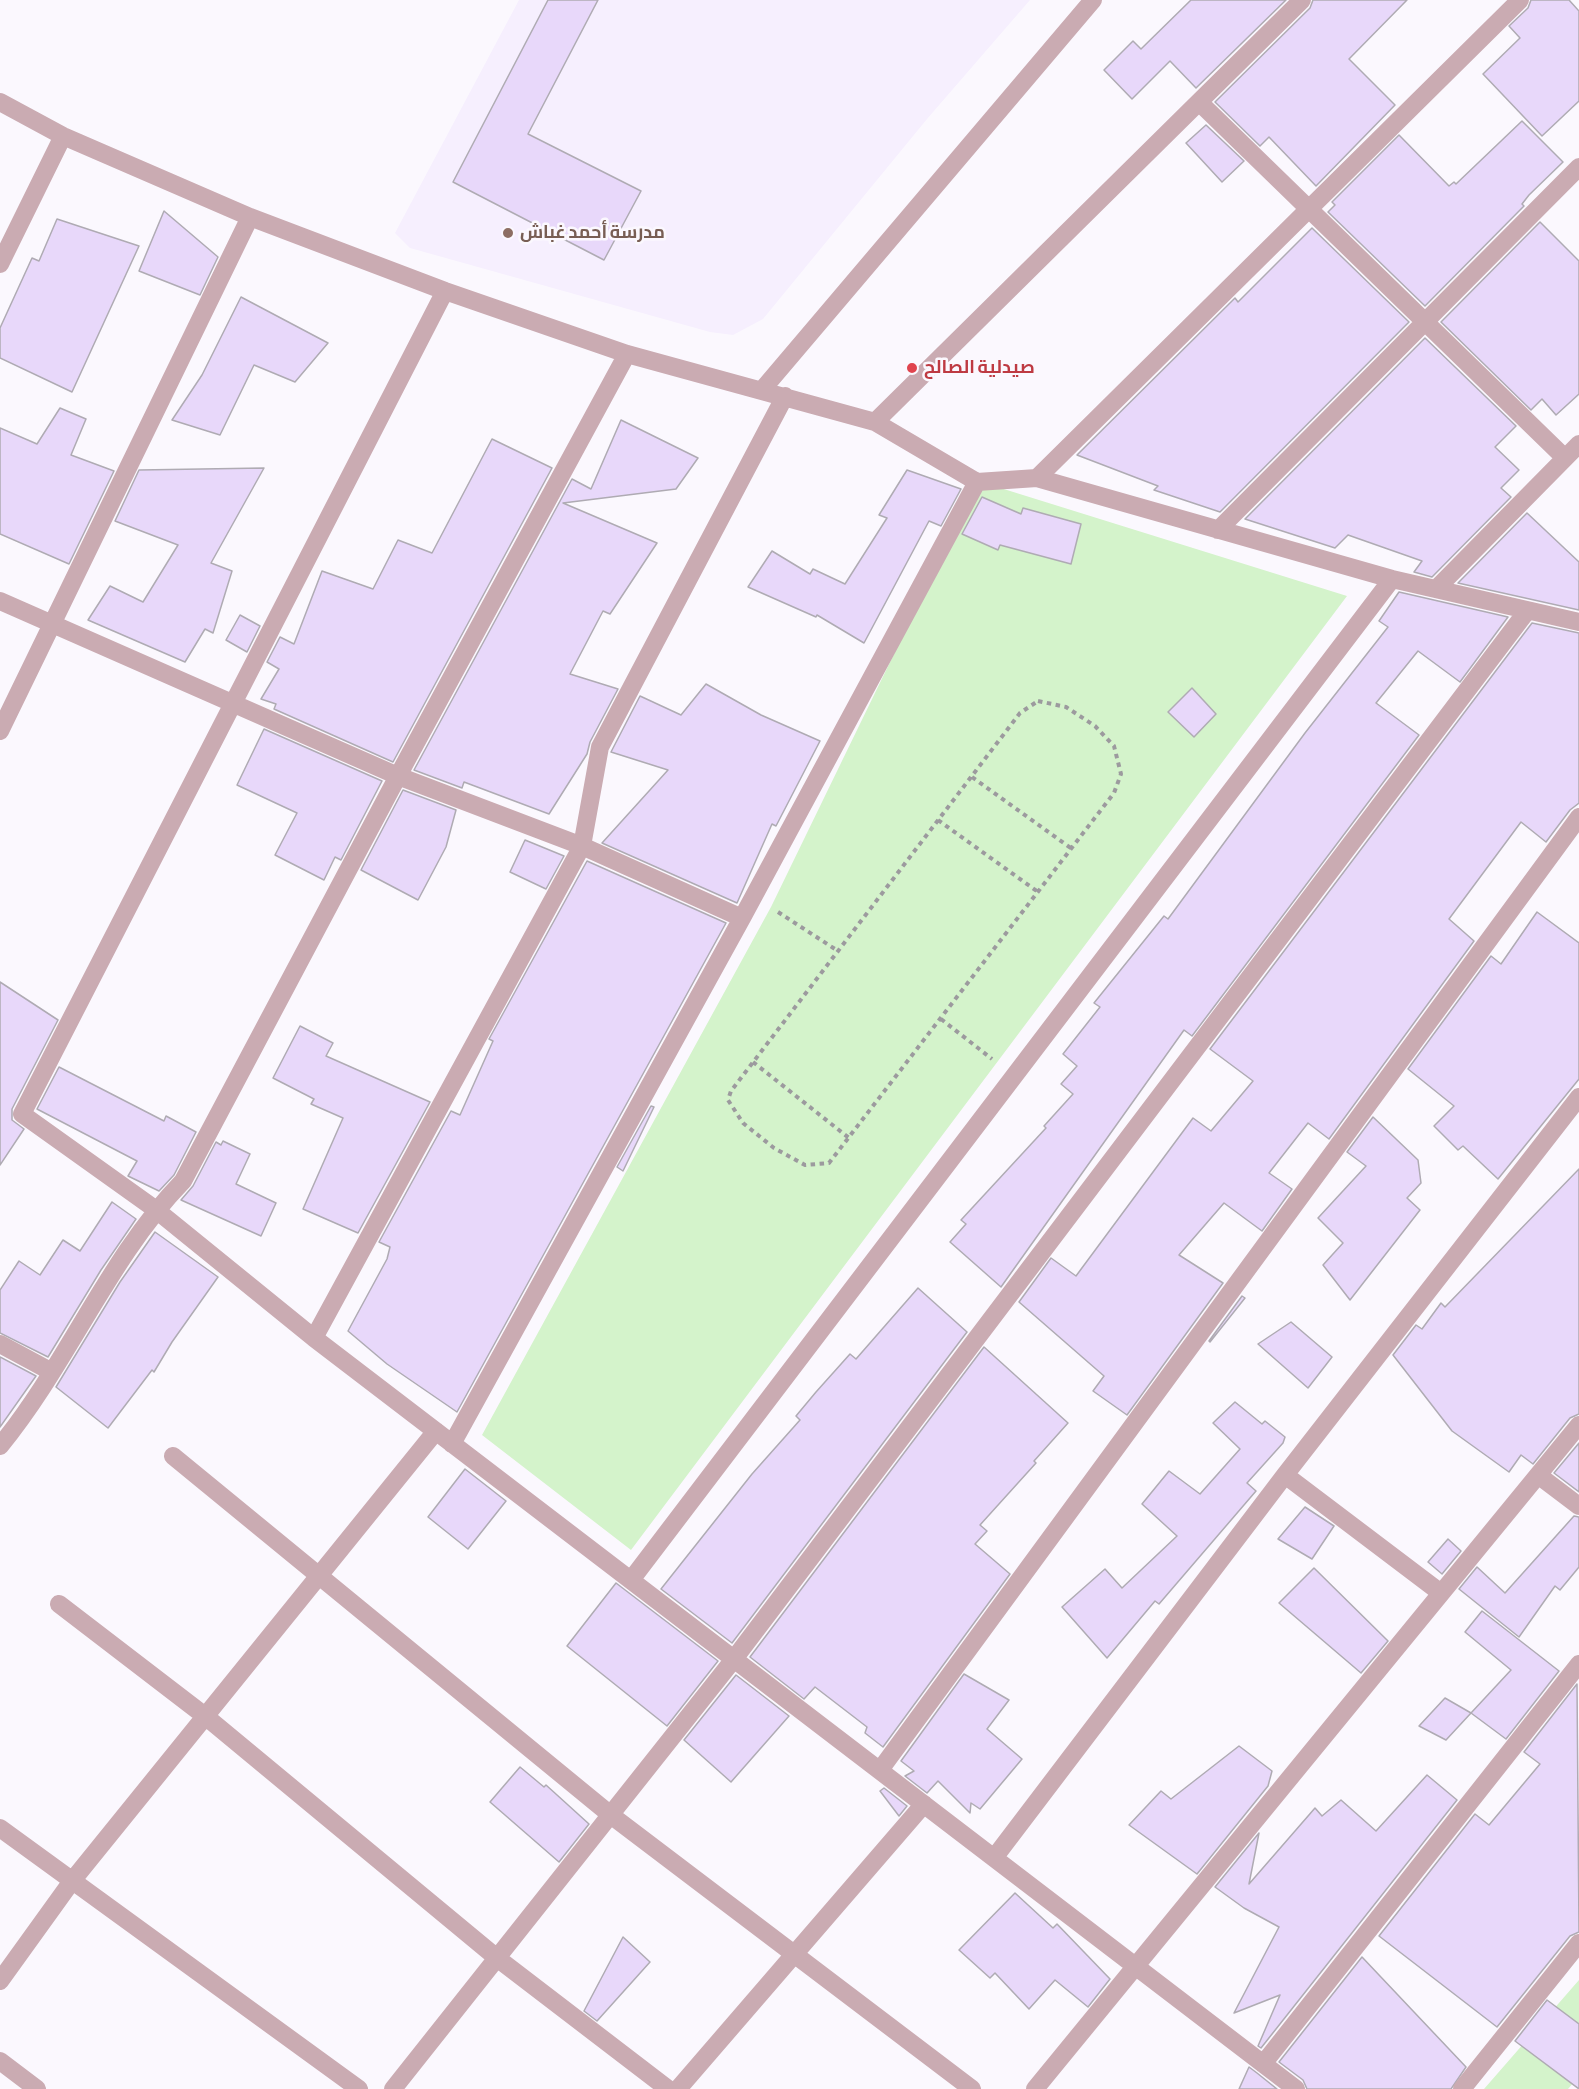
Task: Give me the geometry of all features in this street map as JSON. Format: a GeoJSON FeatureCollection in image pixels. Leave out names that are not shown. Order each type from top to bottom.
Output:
{"type":"FeatureCollection","features":[{"type":"Feature","properties":{"kind":"street"},"geometry":{"type":"LineString","coordinates":[[762,390],[1093,0]]}},
{"type":"Feature","properties":{"kind":"street"},"geometry":{"type":"LineString","coordinates":[[875,422],[1302,0]]}},
{"type":"Feature","properties":{"kind":"street"},"geometry":{"type":"LineString","coordinates":[[1037,478],[1520,0]]}},
{"type":"Feature","properties":{"kind":"street"},"geometry":{"type":"LineString","coordinates":[[0,102],[63,136],[250,217],[445,291],[627,354],[875,422],[977,482],[1037,478],[1392,579],[1579,622]]}},
{"type":"Feature","properties":{"kind":"street"},"geometry":{"type":"LineString","coordinates":[[1199,102],[1423,323],[1564,458]]}},
{"type":"Feature","properties":{"kind":"street"},"geometry":{"type":"LineString","coordinates":[[0,264],[63,136]]}},
{"type":"Feature","properties":{"kind":"street"},"geometry":{"type":"LineString","coordinates":[[1218,530],[1579,167]]}},
{"type":"Feature","properties":{"kind":"street"},"geometry":{"type":"LineString","coordinates":[[0,731],[250,217]]}},
{"type":"Feature","properties":{"kind":"street"},"geometry":{"type":"LineString","coordinates":[[445,291],[22,1114],[156,1209],[314,1338],[1296,2089]]}},
{"type":"Feature","properties":{"kind":"street"},"geometry":{"type":"LineString","coordinates":[[0,1446],[20,1421],[156,1209],[183,1181],[398,776],[627,354]]}},
{"type":"Feature","properties":{"kind":"street"},"geometry":{"type":"LineString","coordinates":[[314,1338],[582,846],[600,747],[785,396]]}},
{"type":"Feature","properties":{"kind":"street"},"geometry":{"type":"LineString","coordinates":[[1436,589],[1579,444]]}},
{"type":"Feature","properties":{"kind":"street"},"geometry":{"type":"LineString","coordinates":[[452,1444],[977,482]]}},
{"type":"Feature","properties":{"kind":"street"},"geometry":{"type":"LineString","coordinates":[[631,1580],[1392,579]]}},
{"type":"Feature","properties":{"kind":"street"},"geometry":{"type":"LineString","coordinates":[[0,601],[231,705],[398,776],[582,846],[741,918]]}},
{"type":"Feature","properties":{"kind":"street"},"geometry":{"type":"LineString","coordinates":[[393,2089],[612,1816],[734,1659],[1527,611]]}},
{"type":"Feature","properties":{"kind":"street"},"geometry":{"type":"LineString","coordinates":[[880,1770],[1579,817]]}},
{"type":"Feature","properties":{"kind":"street"},"geometry":{"type":"LineString","coordinates":[[994,1858],[1285,1475],[1579,1097]]}},
{"type":"Feature","properties":{"kind":"street"},"geometry":{"type":"LineString","coordinates":[[0,1344],[52,1372]]}},
{"type":"Feature","properties":{"kind":"street"},"geometry":{"type":"LineString","coordinates":[[1035,2089],[1579,1425]]}},
{"type":"Feature","properties":{"kind":"street"},"geometry":{"type":"LineString","coordinates":[[0,1981],[72,1881],[436,1431]]}},
{"type":"Feature","properties":{"kind":"street"},"geometry":{"type":"LineString","coordinates":[[173,1456],[321,1575],[612,1816],[972,2089]]}},
{"type":"Feature","properties":{"kind":"street"},"geometry":{"type":"LineString","coordinates":[[1285,1475],[1441,1593]]}},
{"type":"Feature","properties":{"kind":"street"},"geometry":{"type":"LineString","coordinates":[[1538,1475],[1579,1506]]}},
{"type":"Feature","properties":{"kind":"street"},"geometry":{"type":"LineString","coordinates":[[59,1604],[205,1716],[497,1958],[668,2089]]}},
{"type":"Feature","properties":{"kind":"street"},"geometry":{"type":"LineString","coordinates":[[1263,2064],[1579,1664]]}},
{"type":"Feature","properties":{"kind":"street"},"geometry":{"type":"LineString","coordinates":[[678,2089],[924,1804]]}},
{"type":"Feature","properties":{"kind":"street"},"geometry":{"type":"LineString","coordinates":[[0,1828],[359,2089]]}},
{"type":"Feature","properties":{"kind":"street"},"geometry":{"type":"LineString","coordinates":[[1462,2089],[1579,1943]]}},
{"type":"Feature","properties":{"kind":"street"},"geometry":{"type":"LineString","coordinates":[[0,2061],[37,2089]]}},
{"type":"Feature","properties":{"kind":"path"},"geometry":{"type":"LineString","coordinates":[[1038,701],[1066,707],[1095,726],[1114,746],[1121,774],[1114,793],[829,1163],[805,1165],[774,1148],[743,1123],[728,1100],[731,1091],[938,820],[1020,713],[1038,701]]}},
{"type":"Feature","properties":{"kind":"path"},"geometry":{"type":"LineString","coordinates":[[972,777],[1072,849]]}},
{"type":"Feature","properties":{"kind":"path"},"geometry":{"type":"LineString","coordinates":[[938,820],[1038,892]]}},
{"type":"Feature","properties":{"kind":"path"},"geometry":{"type":"LineString","coordinates":[[753,896],[838,951]]}},
{"type":"Feature","properties":{"kind":"path"},"geometry":{"type":"LineString","coordinates":[[941,1019],[1014,1076]]}},
{"type":"Feature","properties":{"kind":"path"},"geometry":{"type":"LineString","coordinates":[[753,1062],[849,1138]]}},
{"type":"Feature","properties":{"kind":"shaded area"},"geometry":{"type":"Polygon","coordinates":[[[519,0],[1030,0],[927,119],[763,319],[733,335],[710,332],[410,248],[395,233],[519,0]]]}},
{"type":"Feature","properties":{"kind":"green space"},"geometry":{"type":"Polygon","coordinates":[[[978,481],[1347,596],[631,1550],[482,1435],[771,907],[978,481]]]}},
{"type":"Feature","properties":{"kind":"green space"},"geometry":{"type":"Polygon","coordinates":[[[1579,1980],[1579,2076],[1568,2089],[1484,2089],[1579,1980]]]}},
{"type":"Feature","properties":{"kind":"building"},"geometry":{"type":"Polygon","coordinates":[[[548,0],[598,0],[528,134],[641,191],[604,260],[453,182],[548,0]]]}},
{"type":"Feature","properties":{"kind":"building"},"geometry":{"type":"Polygon","coordinates":[[[1191,0],[1286,0],[1196,88],[1170,61],[1132,99],[1104,70],[1133,41],[1141,49],[1191,0]]]}},
{"type":"Feature","properties":{"kind":"building"},"geometry":{"type":"Polygon","coordinates":[[[1313,0],[1407,0],[1349,59],[1395,105],[1316,186],[1269,137],[1260,146],[1215,102],[1310,8],[1313,0]]]}},
{"type":"Feature","properties":{"kind":"building"},"geometry":{"type":"Polygon","coordinates":[[[1531,0],[1569,0],[1579,11],[1579,101],[1542,136],[1483,74],[1520,38],[1509,26],[1528,8],[1531,0]]]}},
{"type":"Feature","properties":{"kind":"building"},"geometry":{"type":"Polygon","coordinates":[[[1522,121],[1563,162],[1529,195],[1522,204],[1524,206],[1425,306],[1328,212],[1335,205],[1332,202],[1399,135],[1449,186],[1454,182],[1456,184],[1522,121]]]}},
{"type":"Feature","properties":{"kind":"building"},"geometry":{"type":"Polygon","coordinates":[[[1206,125],[1244,161],[1222,182],[1186,143],[1206,125]]]}},
{"type":"Feature","properties":{"kind":"building"},"geometry":{"type":"Polygon","coordinates":[[[164,211],[218,257],[200,295],[139,271],[164,211]]]}},
{"type":"Feature","properties":{"kind":"building"},"geometry":{"type":"Polygon","coordinates":[[[57,219],[139,246],[72,392],[0,358],[0,328],[32,258],[39,261],[57,219]]]}},
{"type":"Feature","properties":{"kind":"building"},"geometry":{"type":"Polygon","coordinates":[[[1540,222],[1579,261],[1579,394],[1556,415],[1542,399],[1531,410],[1441,322],[1540,222]]]}},
{"type":"Feature","properties":{"kind":"building"},"geometry":{"type":"Polygon","coordinates":[[[1312,228],[1409,322],[1220,512],[1154,490],[1158,486],[1077,455],[1235,298],[1238,302],[1312,228]]]}},
{"type":"Feature","properties":{"kind":"building"},"geometry":{"type":"Polygon","coordinates":[[[241,297],[328,343],[295,382],[254,365],[220,435],[172,420],[202,375],[241,297]]]}},
{"type":"Feature","properties":{"kind":"building"},"geometry":{"type":"Polygon","coordinates":[[[1425,338],[1516,426],[1495,447],[1519,470],[1501,488],[1511,497],[1432,577],[1414,572],[1422,561],[1348,535],[1335,548],[1245,519],[1425,338]]]}},
{"type":"Feature","properties":{"kind":"building"},"geometry":{"type":"Polygon","coordinates":[[[60,408],[86,419],[71,455],[114,471],[69,564],[0,534],[0,428],[37,444],[60,408]]]}},
{"type":"Feature","properties":{"kind":"building"},"geometry":{"type":"Polygon","coordinates":[[[621,420],[698,458],[676,489],[563,503],[657,543],[610,614],[603,611],[570,674],[618,689],[590,742],[587,754],[549,814],[464,782],[462,788],[414,770],[572,479],[591,489],[621,420]]]}},
{"type":"Feature","properties":{"kind":"building"},"geometry":{"type":"Polygon","coordinates":[[[492,439],[552,468],[393,762],[274,709],[276,704],[261,699],[279,669],[267,662],[280,637],[294,644],[322,571],[373,589],[398,540],[432,553],[492,439]]]}},
{"type":"Feature","properties":{"kind":"building"},"geometry":{"type":"Polygon","coordinates":[[[264,468],[211,563],[232,571],[213,633],[205,629],[185,662],[88,620],[110,586],[143,602],[178,545],[115,521],[139,470],[264,468]]]}},
{"type":"Feature","properties":{"kind":"building"},"geometry":{"type":"Polygon","coordinates":[[[907,470],[961,489],[941,526],[929,521],[864,643],[817,615],[816,617],[748,587],[772,551],[810,574],[813,569],[845,584],[887,518],[879,515],[907,470]]]}},
{"type":"Feature","properties":{"kind":"building"},"geometry":{"type":"Polygon","coordinates":[[[982,497],[1021,514],[1023,508],[1081,524],[1071,564],[1000,545],[998,550],[962,534],[982,497]]]}},
{"type":"Feature","properties":{"kind":"building"},"geometry":{"type":"Polygon","coordinates":[[[1527,513],[1579,562],[1579,610],[1458,583],[1527,513]]]}},
{"type":"Feature","properties":{"kind":"building"},"geometry":{"type":"Polygon","coordinates":[[[1399,592],[1508,617],[1460,682],[1418,651],[1376,703],[1419,735],[1192,1036],[1184,1030],[1001,1287],[950,1242],[966,1224],[961,1220],[1046,1128],[1044,1126],[1073,1094],[1061,1084],[1077,1066],[1063,1054],[1100,1007],[1094,1003],[1164,916],[1168,919],[1305,733],[1388,627],[1379,621],[1399,592]]]}},
{"type":"Feature","properties":{"kind":"building"},"geometry":{"type":"Polygon","coordinates":[[[240,615],[260,626],[247,652],[226,640],[240,615]]]}},
{"type":"Feature","properties":{"kind":"building"},"geometry":{"type":"Polygon","coordinates":[[[1532,623],[1579,633],[1579,803],[1570,810],[1546,842],[1521,822],[1449,919],[1474,941],[1329,1139],[1308,1123],[1269,1173],[1292,1189],[1262,1231],[1224,1203],[1179,1255],[1223,1283],[1127,1415],[1093,1391],[1104,1376],[1019,1302],[1051,1258],[1076,1276],[1193,1118],[1211,1131],[1253,1081],[1210,1049],[1532,623]]]}},
{"type":"Feature","properties":{"kind":"building"},"geometry":{"type":"Polygon","coordinates":[[[706,684],[761,715],[820,741],[776,826],[772,824],[737,903],[602,843],[668,770],[611,752],[640,696],[681,715],[706,684]]]}},
{"type":"Feature","properties":{"kind":"building"},"geometry":{"type":"Polygon","coordinates":[[[1192,688],[1216,714],[1194,737],[1168,712],[1192,688]]]}},
{"type":"Feature","properties":{"kind":"building"},"geometry":{"type":"Polygon","coordinates":[[[264,729],[382,781],[341,860],[335,857],[324,880],[275,855],[297,813],[237,785],[264,729]]]}},
{"type":"Feature","properties":{"kind":"building"},"geometry":{"type":"Polygon","coordinates":[[[403,790],[456,810],[446,847],[418,900],[361,870],[403,790]]]}},
{"type":"Feature","properties":{"kind":"building"},"geometry":{"type":"Polygon","coordinates":[[[525,840],[564,856],[546,889],[510,872],[525,840]]]}},
{"type":"Feature","properties":{"kind":"building"},"geometry":{"type":"Polygon","coordinates":[[[587,861],[726,923],[457,1412],[387,1364],[348,1331],[387,1259],[390,1247],[379,1242],[451,1111],[460,1115],[493,1041],[489,1039],[587,861]]]}},
{"type":"Feature","properties":{"kind":"building"},"geometry":{"type":"Polygon","coordinates":[[[1537,912],[1579,943],[1579,1079],[1498,1179],[1463,1146],[1458,1150],[1434,1126],[1454,1106],[1408,1069],[1491,956],[1501,964],[1537,912]]]}},
{"type":"Feature","properties":{"kind":"building"},"geometry":{"type":"Polygon","coordinates":[[[0,982],[58,1020],[12,1109],[12,1120],[24,1129],[0,1165],[0,982]]]}},
{"type":"Feature","properties":{"kind":"building"},"geometry":{"type":"Polygon","coordinates":[[[300,1026],[333,1043],[326,1056],[430,1102],[358,1233],[303,1209],[343,1118],[311,1104],[314,1099],[273,1078],[300,1026]]]}},
{"type":"Feature","properties":{"kind":"building"},"geometry":{"type":"Polygon","coordinates":[[[59,1067],[164,1121],[166,1116],[196,1132],[174,1175],[159,1191],[128,1176],[137,1161],[37,1109],[59,1067]]]}},
{"type":"Feature","properties":{"kind":"building"},"geometry":{"type":"Polygon","coordinates":[[[651,1106],[654,1107],[623,1171],[617,1167],[651,1106]]]}},
{"type":"Feature","properties":{"kind":"building"},"geometry":{"type":"Polygon","coordinates":[[[1373,1117],[1418,1160],[1421,1183],[1407,1198],[1420,1210],[1350,1300],[1323,1265],[1343,1243],[1318,1218],[1366,1166],[1347,1152],[1373,1117]]]}},
{"type":"Feature","properties":{"kind":"building"},"geometry":{"type":"Polygon","coordinates":[[[223,1141],[250,1154],[236,1184],[276,1203],[261,1236],[181,1200],[193,1186],[216,1142],[221,1145],[223,1141]]]}},
{"type":"Feature","properties":{"kind":"building"},"geometry":{"type":"Polygon","coordinates":[[[1579,1169],[1579,1414],[1570,1418],[1533,1464],[1521,1455],[1509,1472],[1452,1431],[1393,1355],[1416,1325],[1422,1329],[1441,1303],[1445,1307],[1579,1169]]]}},
{"type":"Feature","properties":{"kind":"building"},"geometry":{"type":"Polygon","coordinates":[[[112,1202],[136,1219],[101,1270],[48,1357],[0,1333],[0,1290],[19,1261],[40,1275],[63,1240],[80,1251],[112,1202]]]}},
{"type":"Feature","properties":{"kind":"building"},"geometry":{"type":"Polygon","coordinates":[[[155,1232],[218,1277],[172,1342],[154,1372],[152,1370],[108,1428],[56,1387],[120,1282],[155,1232]]]}},
{"type":"Feature","properties":{"kind":"building"},"geometry":{"type":"Polygon","coordinates":[[[918,1288],[967,1332],[732,1643],[661,1589],[752,1474],[800,1420],[796,1416],[816,1392],[850,1354],[856,1359],[918,1288]]]}},
{"type":"Feature","properties":{"kind":"building"},"geometry":{"type":"Polygon","coordinates":[[[1242,1296],[1245,1298],[1210,1342],[1209,1341],[1242,1296]]]}},
{"type":"Feature","properties":{"kind":"building"},"geometry":{"type":"Polygon","coordinates":[[[1291,1322],[1332,1357],[1308,1388],[1258,1344],[1291,1322]]]}},
{"type":"Feature","properties":{"kind":"building"},"geometry":{"type":"Polygon","coordinates":[[[984,1347],[1068,1423],[1034,1461],[1036,1463],[980,1525],[987,1531],[975,1544],[1010,1574],[883,1747],[865,1733],[867,1727],[815,1687],[804,1699],[750,1657],[984,1347]]]}},
{"type":"Feature","properties":{"kind":"building"},"geometry":{"type":"Polygon","coordinates":[[[0,1357],[36,1376],[0,1427],[0,1357]]]}},
{"type":"Feature","properties":{"kind":"building"},"geometry":{"type":"Polygon","coordinates":[[[1235,1402],[1262,1424],[1265,1421],[1285,1437],[1283,1443],[1247,1483],[1256,1491],[1159,1604],[1155,1601],[1107,1658],[1062,1607],[1105,1569],[1122,1588],[1177,1536],[1142,1504],[1169,1471],[1200,1494],[1240,1449],[1213,1423],[1235,1402]]]}},
{"type":"Feature","properties":{"kind":"building"},"geometry":{"type":"Polygon","coordinates":[[[1579,1443],[1579,1492],[1554,1473],[1579,1443]]]}},
{"type":"Feature","properties":{"kind":"building"},"geometry":{"type":"Polygon","coordinates":[[[465,1469],[506,1501],[468,1549],[428,1517],[465,1469]]]}},
{"type":"Feature","properties":{"kind":"building"},"geometry":{"type":"Polygon","coordinates":[[[1305,1507],[1334,1526],[1312,1559],[1278,1539],[1305,1507]]]}},
{"type":"Feature","properties":{"kind":"building"},"geometry":{"type":"Polygon","coordinates":[[[1574,1516],[1579,1517],[1579,1567],[1560,1590],[1555,1586],[1519,1637],[1459,1589],[1477,1567],[1505,1593],[1574,1516]]]}},
{"type":"Feature","properties":{"kind":"building"},"geometry":{"type":"Polygon","coordinates":[[[1448,1539],[1461,1551],[1442,1574],[1428,1562],[1448,1539]]]}},
{"type":"Feature","properties":{"kind":"building"},"geometry":{"type":"Polygon","coordinates":[[[1314,1568],[1388,1641],[1361,1673],[1279,1603],[1314,1568]]]}},
{"type":"Feature","properties":{"kind":"building"},"geometry":{"type":"Polygon","coordinates":[[[616,1583],[718,1661],[667,1726],[567,1646],[616,1583]]]}},
{"type":"Feature","properties":{"kind":"building"},"geometry":{"type":"Polygon","coordinates":[[[1482,1611],[1559,1671],[1506,1739],[1471,1713],[1511,1670],[1465,1632],[1482,1611]]]}},
{"type":"Feature","properties":{"kind":"building"},"geometry":{"type":"Polygon","coordinates":[[[964,1674],[1009,1700],[987,1729],[1022,1759],[980,1809],[971,1803],[970,1813],[938,1781],[927,1793],[905,1776],[914,1771],[901,1761],[964,1674]]]}},
{"type":"Feature","properties":{"kind":"building"},"geometry":{"type":"Polygon","coordinates":[[[736,1675],[789,1716],[731,1782],[684,1740],[736,1675]]]}},
{"type":"Feature","properties":{"kind":"building"},"geometry":{"type":"Polygon","coordinates":[[[1577,1684],[1579,1932],[1570,1936],[1497,2027],[1379,1936],[1475,1814],[1489,1825],[1540,1764],[1524,1752],[1577,1684]]]}},
{"type":"Feature","properties":{"kind":"building"},"geometry":{"type":"Polygon","coordinates":[[[1445,1698],[1471,1713],[1446,1740],[1419,1726],[1445,1698]]]}},
{"type":"Feature","properties":{"kind":"building"},"geometry":{"type":"Polygon","coordinates":[[[1239,1746],[1272,1771],[1268,1786],[1197,1874],[1129,1825],[1161,1791],[1171,1799],[1239,1746]]]}},
{"type":"Feature","properties":{"kind":"building"},"geometry":{"type":"Polygon","coordinates":[[[520,1767],[544,1787],[546,1785],[589,1824],[559,1862],[490,1802],[520,1767]]]}},
{"type":"Feature","properties":{"kind":"building"},"geometry":{"type":"Polygon","coordinates":[[[1427,1775],[1457,1800],[1261,2048],[1258,2046],[1280,1995],[1234,2013],[1279,1927],[1244,1908],[1215,1887],[1259,1833],[1249,1884],[1315,1808],[1322,1816],[1341,1800],[1376,1831],[1427,1775]]]}},
{"type":"Feature","properties":{"kind":"building"},"geometry":{"type":"Polygon","coordinates":[[[884,1788],[907,1806],[899,1816],[880,1791],[884,1788]]]}},
{"type":"Feature","properties":{"kind":"building"},"geometry":{"type":"Polygon","coordinates":[[[1015,1893],[1053,1928],[1057,1924],[1110,1979],[1088,2007],[1055,1980],[1029,2009],[995,1973],[990,1978],[959,1950],[1015,1893]]]}},
{"type":"Feature","properties":{"kind":"building"},"geometry":{"type":"Polygon","coordinates":[[[623,1937],[650,1962],[597,2021],[584,2011],[623,1937]]]}},
{"type":"Feature","properties":{"kind":"building"},"geometry":{"type":"Polygon","coordinates":[[[1362,1957],[1466,2067],[1451,2089],[1307,2089],[1303,2080],[1279,2062],[1362,1957]]]}},
{"type":"Feature","properties":{"kind":"building"},"geometry":{"type":"Polygon","coordinates":[[[1547,2000],[1579,2024],[1579,2089],[1515,2041],[1547,2000]]]}},
{"type":"Feature","properties":{"kind":"building"},"geometry":{"type":"Polygon","coordinates":[[[1249,2067],[1257,2073],[1277,2089],[1239,2089],[1249,2067]]]}},
{"type":"Feature","properties":{"kind":"place","name":"مدرسة أحمد غباش"},"geometry":{"type":"Point","coordinates":[508,233]}},
{"type":"Feature","properties":{"kind":"place","name":"صيدلية الصالح"},"geometry":{"type":"Point","coordinates":[912,368]}}]}
